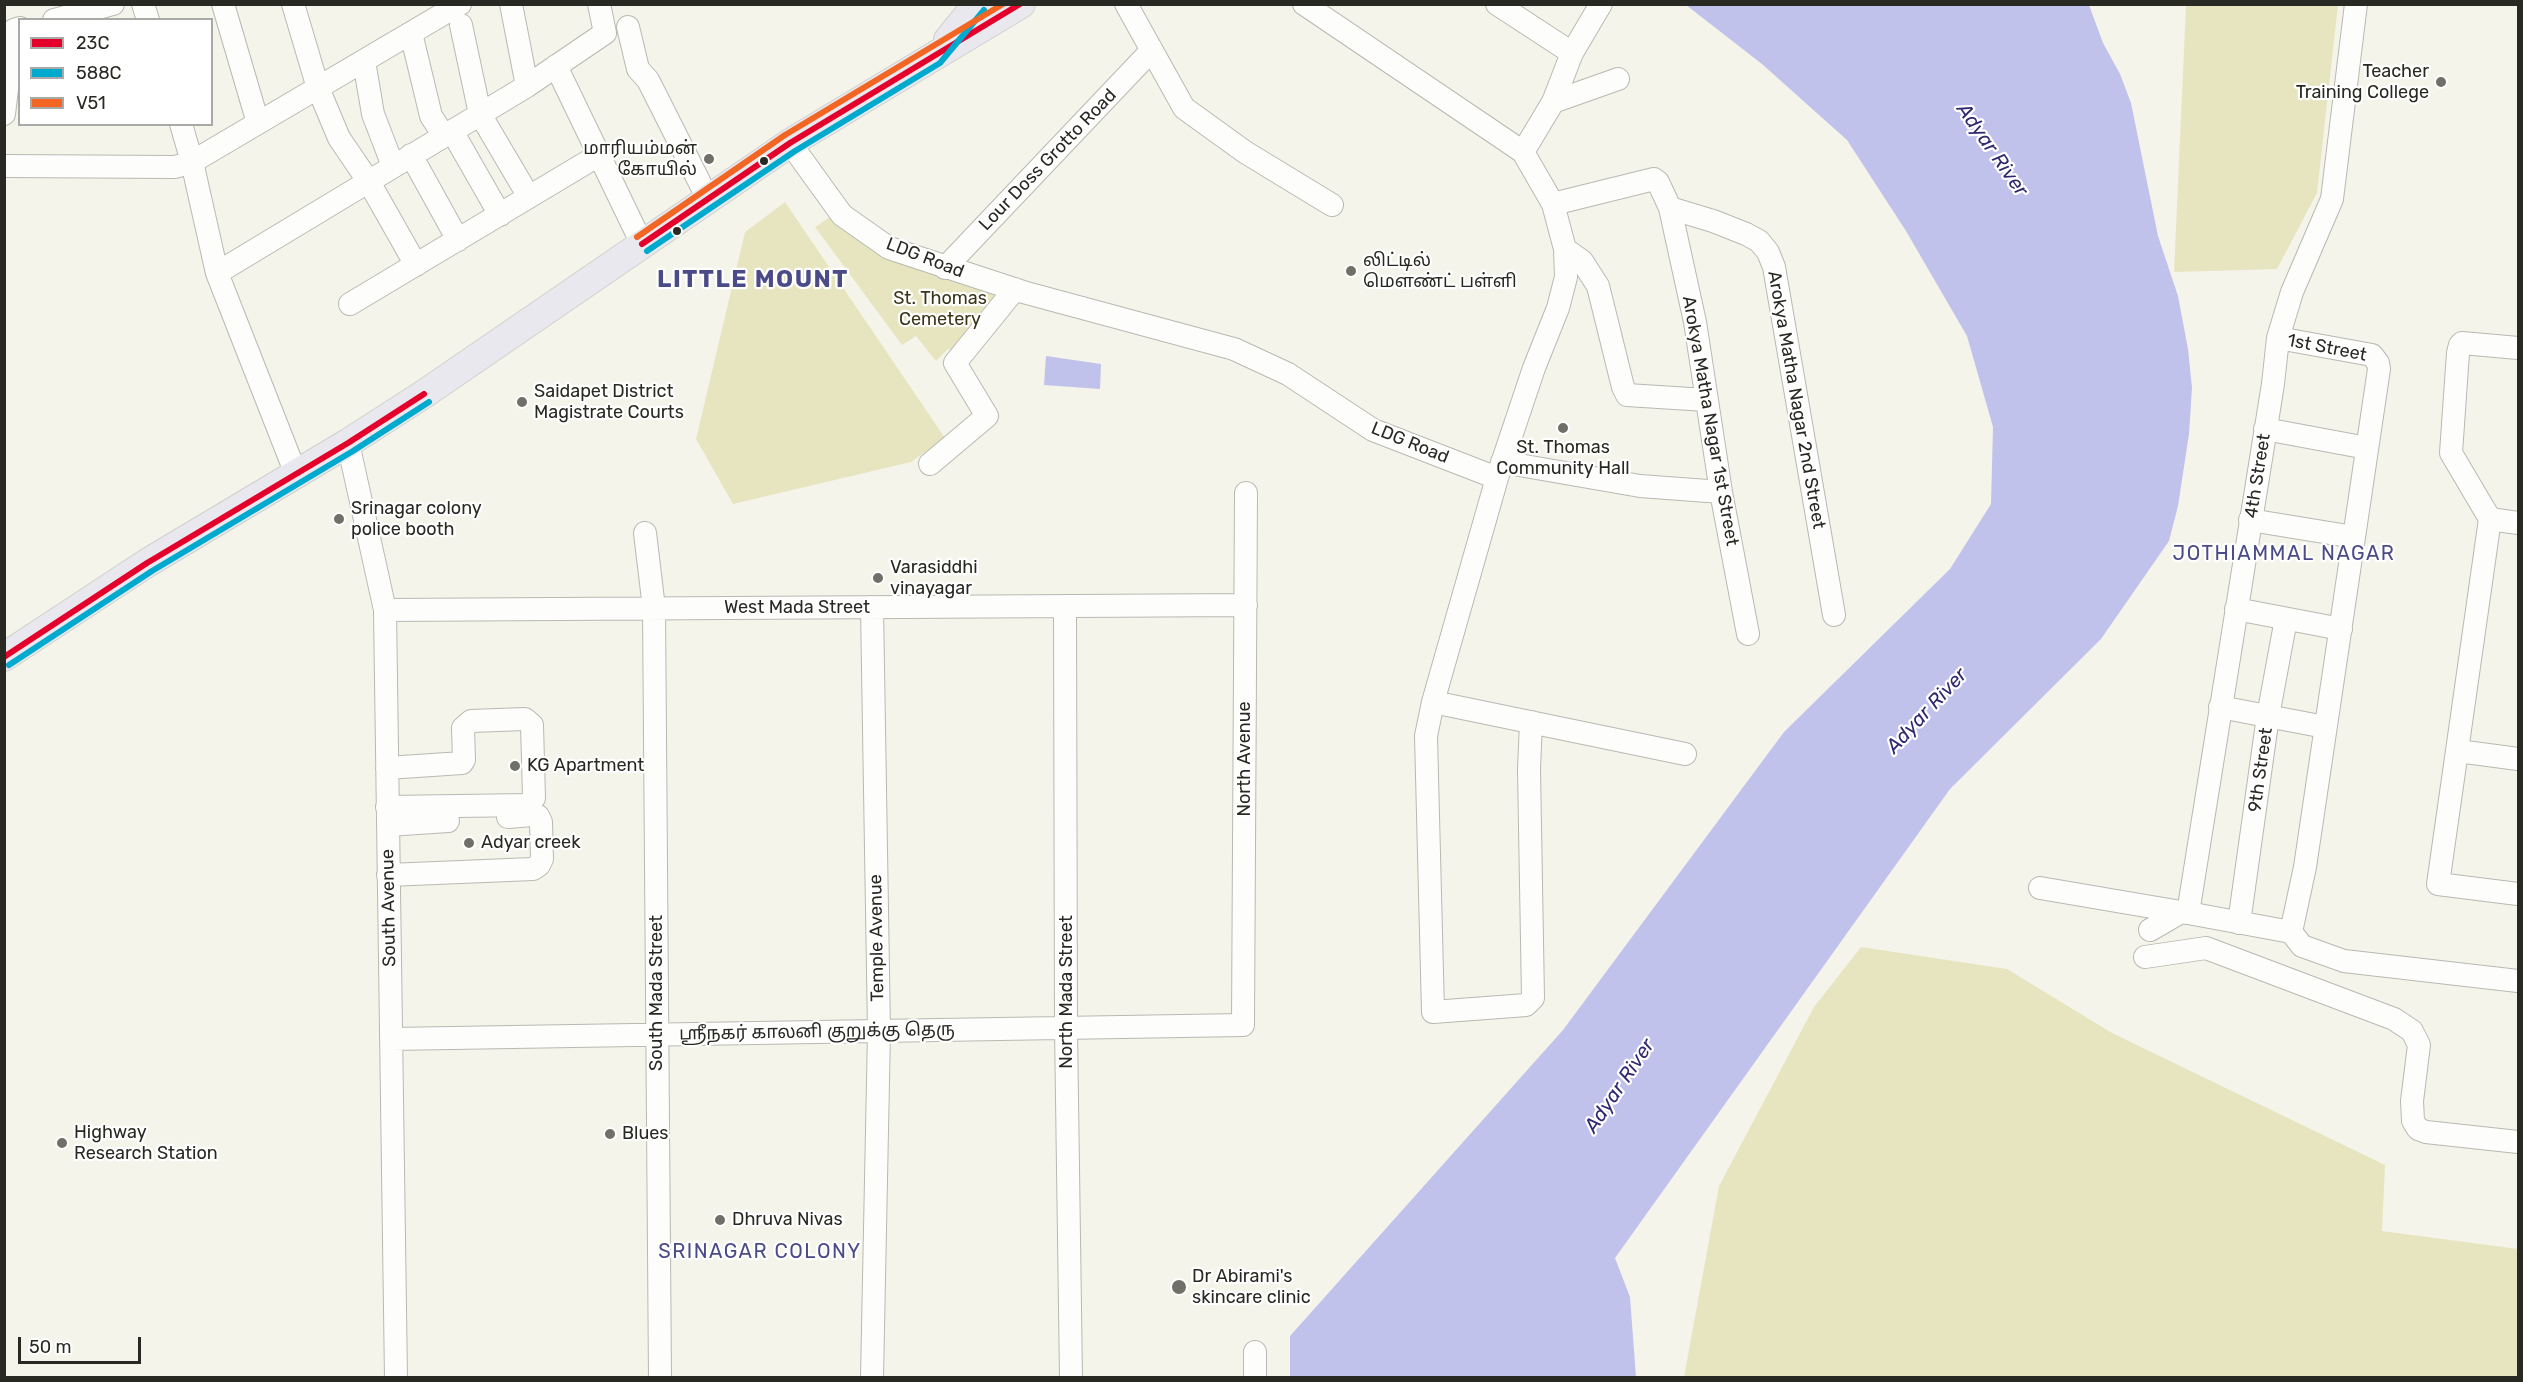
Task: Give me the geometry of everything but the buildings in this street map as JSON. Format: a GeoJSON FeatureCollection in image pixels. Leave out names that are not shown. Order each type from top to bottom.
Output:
{"type":"FeatureCollection","features":[{"type":"Feature","properties":{"kind":"main road"},"geometry":{"type":"LineString","coordinates":[[935,56],[977,4]]}},
{"type":"Feature","properties":{"kind":"main road"},"geometry":{"type":"LineString","coordinates":[[4,657],[147,563],[424,394],[790,143],[1021,4]]}},
{"type":"Feature","properties":{"kind":"street"},"geometry":{"type":"LineString","coordinates":[[61,18],[113,4]]}},
{"type":"Feature","properties":{"kind":"street"},"geometry":{"type":"LineString","coordinates":[[223,4],[258,123]]}},
{"type":"Feature","properties":{"kind":"street"},"geometry":{"type":"LineString","coordinates":[[293,4],[318,88],[339,138],[369,182],[416,265]]}},
{"type":"Feature","properties":{"kind":"street"},"geometry":{"type":"LineString","coordinates":[[511,4],[527,86]]}},
{"type":"Feature","properties":{"kind":"street"},"geometry":{"type":"LineString","coordinates":[[217,273],[527,86],[605,33],[599,4]]}},
{"type":"Feature","properties":{"kind":"street"},"geometry":{"type":"LineString","coordinates":[[1126,4],[1150,52],[1184,108],[1245,152],[1332,206]]}},
{"type":"Feature","properties":{"kind":"street"},"geometry":{"type":"LineString","coordinates":[[1304,4],[1523,152],[1553,204],[1565,249],[1566,277],[1558,308],[1500,470],[1433,702],[1426,736],[1433,1012],[1526,1005],[1533,998],[1529,769],[1531,722]]}},
{"type":"Feature","properties":{"kind":"street"},"geometry":{"type":"LineString","coordinates":[[1497,4],[1572,53]]}},
{"type":"Feature","properties":{"kind":"street"},"geometry":{"type":"LineString","coordinates":[[1523,152],[1552,102],[1572,53],[1601,4]]}},
{"type":"Feature","properties":{"kind":"street","name":"4th Street"},"geometry":{"type":"LineString","coordinates":[[2184,913],[2220,707],[2278,338],[2292,292],[2332,199],[2356,4]]}},
{"type":"Feature","properties":{"kind":"street"},"geometry":{"type":"LineString","coordinates":[[4,166],[175,167],[192,162],[364,60],[418,21],[461,15],[480,114],[530,197]]}},
{"type":"Feature","properties":{"kind":"street"},"geometry":{"type":"LineString","coordinates":[[418,21],[432,116],[448,133],[500,215]]}},
{"type":"Feature","properties":{"kind":"street"},"geometry":{"type":"LineString","coordinates":[[628,27],[638,69],[648,80],[708,199]]}},
{"type":"Feature","properties":{"kind":"street"},"geometry":{"type":"LineString","coordinates":[[4,114],[14,30],[18,29]]}},
{"type":"Feature","properties":{"kind":"street","name":"Lour Doss Grotto Road"},"geometry":{"type":"LineString","coordinates":[[945,268],[1150,52]]}},
{"type":"Feature","properties":{"kind":"street"},"geometry":{"type":"LineString","coordinates":[[364,60],[373,114],[458,240]]}},
{"type":"Feature","properties":{"kind":"street"},"geometry":{"type":"LineString","coordinates":[[556,66],[642,244]]}},
{"type":"Feature","properties":{"kind":"street"},"geometry":{"type":"LineString","coordinates":[[1552,102],[1618,79]]}},
{"type":"Feature","properties":{"kind":"street"},"geometry":{"type":"LineString","coordinates":[[182,126],[217,273],[296,474]]}},
{"type":"Feature","properties":{"kind":"street","name":"LDG Road"},"geometry":{"type":"LineString","coordinates":[[790,143],[842,215],[889,248],[1015,289],[1234,349],[1288,375],[1373,430],[1500,470],[1640,486],[1720,492]]}},
{"type":"Feature","properties":{"kind":"street"},"geometry":{"type":"LineString","coordinates":[[350,304],[599,155]]}},
{"type":"Feature","properties":{"kind":"street"},"geometry":{"type":"LineString","coordinates":[[1553,204],[1654,179],[1658,182],[1670,208]]}},
{"type":"Feature","properties":{"kind":"street","name":"Arokya Matha Nagar 1st Street"},"geometry":{"type":"LineString","coordinates":[[1670,208],[1695,322],[1720,492],[1748,634]]}},
{"type":"Feature","properties":{"kind":"street","name":"Arokya Matha Nagar 2nd Street"},"geometry":{"type":"LineString","coordinates":[[1670,208],[1746,234],[1759,241],[1768,252],[1774,267],[1834,615]]}},
{"type":"Feature","properties":{"kind":"street"},"geometry":{"type":"LineString","coordinates":[[1565,249],[1582,261],[1598,286],[1626,395],[1706,400]]}},
{"type":"Feature","properties":{"kind":"street"},"geometry":{"type":"LineString","coordinates":[[930,464],[987,416],[955,363],[1015,289]]}},
{"type":"Feature","properties":{"kind":"street","name":"1st Street"},"geometry":{"type":"LineString","coordinates":[[2278,338],[2368,354],[2376,358],[2379,369],[2367,448]]}},
{"type":"Feature","properties":{"kind":"street"},"geometry":{"type":"LineString","coordinates":[[2518,348],[2462,344],[2458,353],[2451,453],[2490,519],[2438,884],[2518,894]]}},
{"type":"Feature","properties":{"kind":"street"},"geometry":{"type":"LineString","coordinates":[[2265,429],[2367,448],[2305,867],[2291,932]]}},
{"type":"Feature","properties":{"kind":"street","name":"South Avenue"},"geometry":{"type":"LineString","coordinates":[[348,442],[385,610],[396,768],[388,875],[396,1377]]}},
{"type":"Feature","properties":{"kind":"street","name":"North Avenue"},"geometry":{"type":"LineString","coordinates":[[1243,1025],[1246,493]]}},
{"type":"Feature","properties":{"kind":"street"},"geometry":{"type":"LineString","coordinates":[[2490,519],[2518,523]]}},
{"type":"Feature","properties":{"kind":"street"},"geometry":{"type":"LineString","coordinates":[[2250,520],[2354,537]]}},
{"type":"Feature","properties":{"kind":"street","name":"South Mada Street"},"geometry":{"type":"LineString","coordinates":[[645,533],[654,608],[660,1377]]}},
{"type":"Feature","properties":{"kind":"street","name":"West Mada Street"},"geometry":{"type":"LineString","coordinates":[[385,610],[1246,605]]}},
{"type":"Feature","properties":{"kind":"street","name":"North Mada Street"},"geometry":{"type":"LineString","coordinates":[[1065,606],[1066,1028],[1071,1377]]}},
{"type":"Feature","properties":{"kind":"street","name":"Temple Avenue"},"geometry":{"type":"LineString","coordinates":[[872,607],[879,1031],[872,1377]]}},
{"type":"Feature","properties":{"kind":"street"},"geometry":{"type":"LineString","coordinates":[[2236,609],[2341,629]]}},
{"type":"Feature","properties":{"kind":"street","name":"9th Street"},"geometry":{"type":"LineString","coordinates":[[2240,923],[2268,716],[2286,619]]}},
{"type":"Feature","properties":{"kind":"street"},"geometry":{"type":"LineString","coordinates":[[1433,702],[1685,754]]}},
{"type":"Feature","properties":{"kind":"street"},"geometry":{"type":"LineString","coordinates":[[2220,707],[2325,727]]}},
{"type":"Feature","properties":{"kind":"street"},"geometry":{"type":"LineString","coordinates":[[393,813],[527,805],[534,798],[532,725],[525,719],[471,721],[463,728],[464,760],[462,763],[396,768]]}},
{"type":"Feature","properties":{"kind":"street"},"geometry":{"type":"LineString","coordinates":[[2458,751],[2518,759]]}},
{"type":"Feature","properties":{"kind":"street"},"geometry":{"type":"LineString","coordinates":[[388,875],[533,869],[542,859],[541,822],[538,816],[393,813]]}},
{"type":"Feature","properties":{"kind":"street"},"geometry":{"type":"LineString","coordinates":[[2040,888],[2291,932],[2302,946],[2344,961],[2518,981]]}},
{"type":"Feature","properties":{"kind":"street"},"geometry":{"type":"LineString","coordinates":[[2150,930],[2184,913]]}},
{"type":"Feature","properties":{"kind":"street"},"geometry":{"type":"LineString","coordinates":[[2145,957],[2206,948],[2394,1018],[2412,1031],[2419,1045],[2412,1101],[2412,1121],[2418,1129],[2426,1132],[2518,1142]]}},
{"type":"Feature","properties":{"kind":"street","name":"ஸ்ரீநகர் காலனி குறுக்கு தெரு"},"geometry":{"type":"LineString","coordinates":[[391,1039],[1243,1025]]}},
{"type":"Feature","properties":{"kind":"street"},"geometry":{"type":"LineString","coordinates":[[1255,1352],[1256,1377]]}},
{"type":"Feature","properties":{"kind":"green space"},"geometry":{"type":"Polygon","coordinates":[[[2186,5],[2338,5],[2317,193],[2277,269],[2174,272],[2186,5]]]}},
{"type":"Feature","properties":{"kind":"green space"},"geometry":{"type":"Polygon","coordinates":[[[785,202],[945,438],[911,462],[733,504],[696,439],[745,232],[785,202]]]}},
{"type":"Feature","properties":{"kind":"green space","name":"St. Thomas Cemetery"},"geometry":{"type":"Polygon","coordinates":[[[833,215],[1004,292],[951,351],[948,349],[936,361],[916,336],[902,345],[815,227],[833,215]]]}},
{"type":"Feature","properties":{"kind":"green space"},"geometry":{"type":"Polygon","coordinates":[[[1861,947],[2007,969],[2112,1033],[2385,1165],[2382,1231],[2518,1249],[2518,1377],[1684,1377],[1719,1186],[1814,1007],[1861,947]]]}},
{"type":"Feature","properties":{"kind":"water","name":"Adyar River"},"geometry":{"type":"Polygon","coordinates":[[[1686,5],[2089,5],[2103,43],[2120,74],[2131,103],[2158,236],[2178,296],[2188,349],[2192,388],[2189,434],[2178,506],[2169,541],[2101,639],[1950,789],[1615,1258],[1630,1297],[1636,1377],[1290,1377],[1290,1336],[1563,1030],[1784,732],[1950,569],[1991,504],[1993,427],[1967,336],[1906,231],[1847,140],[1762,64],[1686,5]]]}},
{"type":"Feature","properties":{"kind":"water"},"geometry":{"type":"Polygon","coordinates":[[[1046,356],[1101,364],[1100,389],[1044,385],[1046,356]]]}},
{"type":"Feature","properties":{"kind":"transit line","name":"V51"},"geometry":{"type":"LineString","coordinates":[[637,237],[785,135],[1003,4]]}},
{"type":"Feature","properties":{"kind":"transit line","name":"23C"},"geometry":{"type":"LineString","coordinates":[[642,244],[790,143],[1020,4]]}},
{"type":"Feature","properties":{"kind":"transit line","name":"588C"},"geometry":{"type":"LineString","coordinates":[[647,251],[795,151],[940,63],[984,10]]}},
{"type":"Feature","properties":{"kind":"transit line","name":"23C"},"geometry":{"type":"LineString","coordinates":[[4,657],[147,563],[348,443],[424,394]]}},
{"type":"Feature","properties":{"kind":"transit line","name":"588C"},"geometry":{"type":"LineString","coordinates":[[9,665],[152,571],[353,451],[429,402]]}},
{"type":"Feature","properties":{"kind":"place","name":"Teacher Training College"},"geometry":{"type":"Point","coordinates":[2441,82]}},
{"type":"Feature","properties":{"kind":"place","name":"மாரியம்மன் கோயில்"},"geometry":{"type":"Point","coordinates":[709,159]}},
{"type":"Feature","properties":{"kind":"place","name":"லிட்டில் மௌண்ட் பள்ளி"},"geometry":{"type":"Point","coordinates":[1351,271]}},
{"type":"Feature","properties":{"kind":"place","name":"Saidapet District Magistrate Courts"},"geometry":{"type":"Point","coordinates":[522,402]}},
{"type":"Feature","properties":{"kind":"place","name":"St. Thomas Community Hall"},"geometry":{"type":"Point","coordinates":[1563,428]}},
{"type":"Feature","properties":{"kind":"place","name":"Srinagar colony police booth"},"geometry":{"type":"Point","coordinates":[339,519]}},
{"type":"Feature","properties":{"kind":"place","name":"Varasiddhi vinayagar"},"geometry":{"type":"Point","coordinates":[878,578]}},
{"type":"Feature","properties":{"kind":"place","name":"KG Apartment"},"geometry":{"type":"Point","coordinates":[515,766]}},
{"type":"Feature","properties":{"kind":"place","name":"Adyar creek"},"geometry":{"type":"Point","coordinates":[469,843]}},
{"type":"Feature","properties":{"kind":"place","name":"Blues"},"geometry":{"type":"Point","coordinates":[610,1134]}},
{"type":"Feature","properties":{"kind":"place","name":"Highway Research Station"},"geometry":{"type":"Point","coordinates":[62,1143]}},
{"type":"Feature","properties":{"kind":"place","name":"Dhruva Nivas"},"geometry":{"type":"Point","coordinates":[720,1220]}},
{"type":"Feature","properties":{"kind":"place","name":"Dr Abirami's skincare clinic"},"geometry":{"type":"Point","coordinates":[1179,1287]}},
{"type":"Feature","properties":{"kind":"district","name":"LITTLE MOUNT"},"geometry":{"type":"Point","coordinates":[753,280]}},
{"type":"Feature","properties":{"kind":"district","name":"JOTHIAMMAL NAGAR"},"geometry":{"type":"Point","coordinates":[2284,554]}},
{"type":"Feature","properties":{"kind":"district","name":"SRINAGAR COLONY"},"geometry":{"type":"Point","coordinates":[760,1252]}}]}
